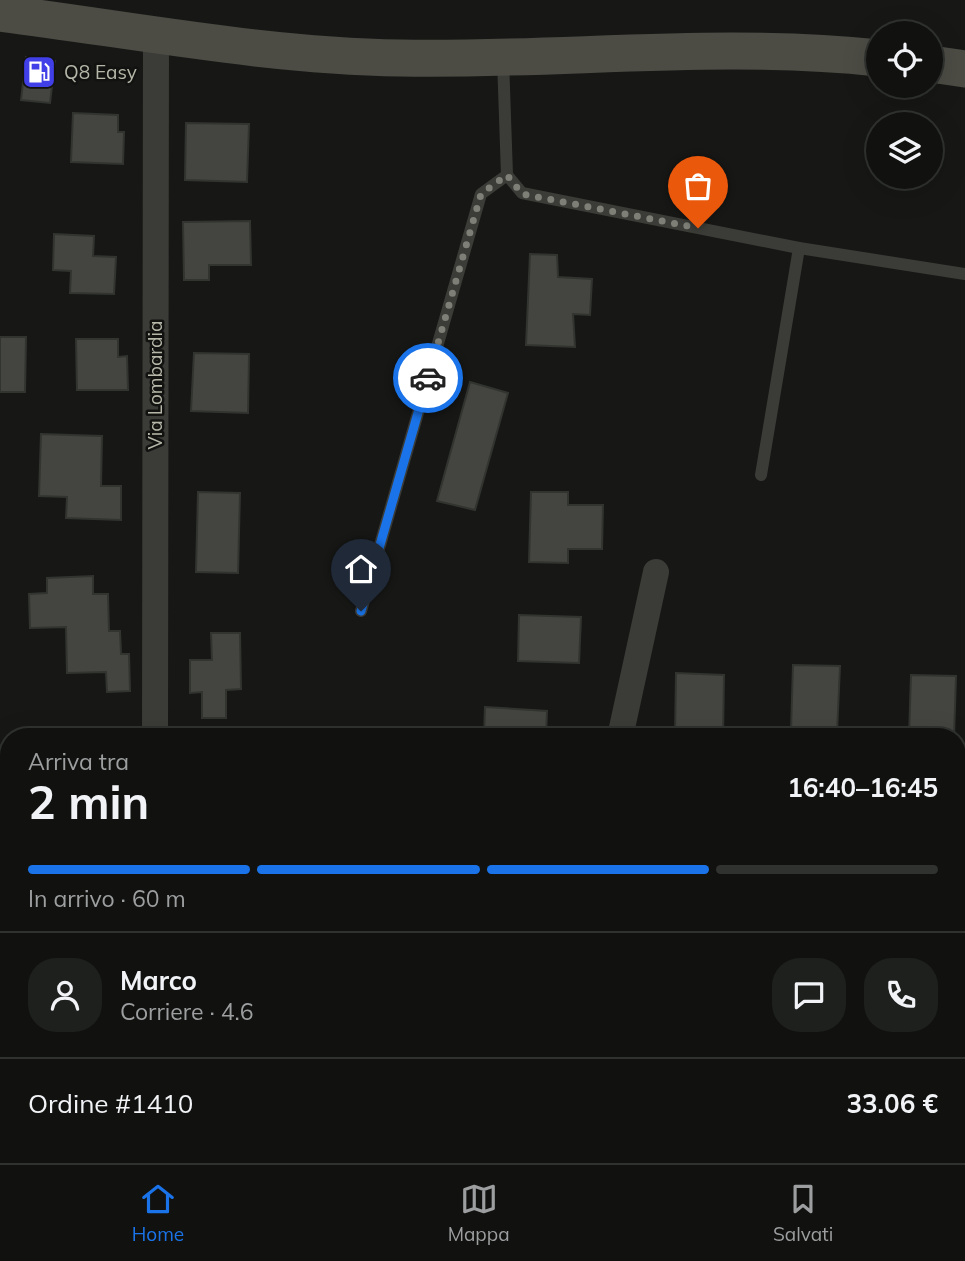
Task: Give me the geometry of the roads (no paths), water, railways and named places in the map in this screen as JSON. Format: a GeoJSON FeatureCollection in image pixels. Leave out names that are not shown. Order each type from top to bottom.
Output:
{"type":"FeatureCollection","features":[{"type":"Feature","properties":{"kind":"main road"},"geometry":{"type":"LineString","coordinates":[[0,13],[346,57],[755,49],[866,57]]}},
{"type":"Feature","properties":{"kind":"main road"},"geometry":{"type":"LineString","coordinates":[[943,66],[965,69]]}},
{"type":"Feature","properties":{"kind":"street","name":"Via Lombardia"},"geometry":{"type":"LineString","coordinates":[[155,728],[156,33]]}},
{"type":"Feature","properties":{"kind":"street"},"geometry":{"type":"LineString","coordinates":[[622,728],[656,572]]}},
{"type":"Feature","properties":{"kind":"lane"},"geometry":{"type":"LineString","coordinates":[[503,55],[507,175],[522,194],[799,248],[965,274]]}},
{"type":"Feature","properties":{"kind":"lane"},"geometry":{"type":"LineString","coordinates":[[361,611],[481,194],[507,175]]}},
{"type":"Feature","properties":{"kind":"lane"},"geometry":{"type":"LineString","coordinates":[[761,475],[799,248]]}},
{"type":"Feature","properties":{"kind":"place","name":"Q8 Easy"},"geometry":{"type":"Point","coordinates":[39,72]}}]}
